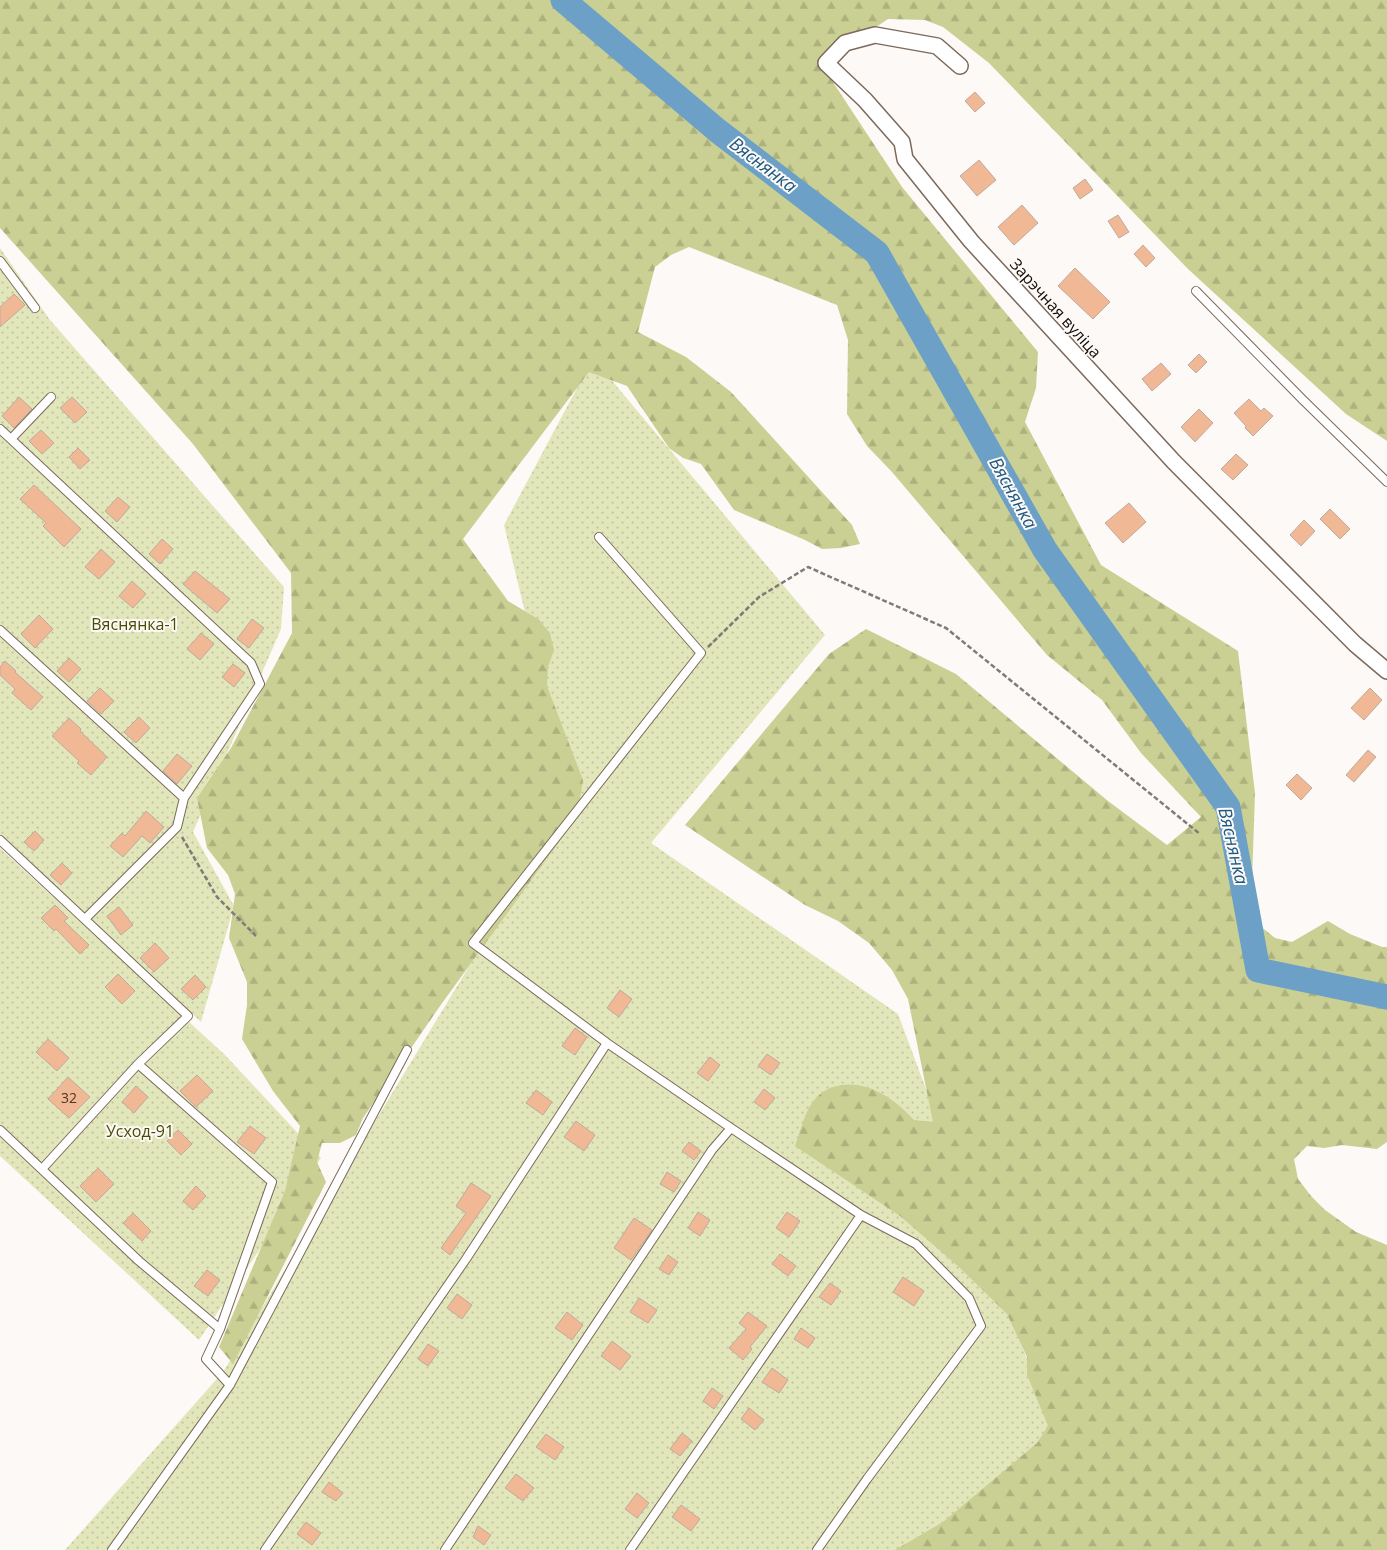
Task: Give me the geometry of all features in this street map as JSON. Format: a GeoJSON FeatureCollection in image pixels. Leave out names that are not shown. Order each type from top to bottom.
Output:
{"type":"FeatureCollection","features":[{"type":"Feature","properties":{"kind":"street","name":"Зарэчная вуліца"},"geometry":{"type":"LineString","coordinates":[[960,66],[936,46],[875,35],[845,43],[826,63],[865,100],[902,142],[905,159],[971,240],[1174,462],[1355,644],[1387,671]]}},
{"type":"Feature","properties":{"kind":"lane"},"geometry":{"type":"LineString","coordinates":[[0,261],[35,308]]}},
{"type":"Feature","properties":{"kind":"lane"},"geometry":{"type":"LineString","coordinates":[[1196,291],[1387,482]]}},
{"type":"Feature","properties":{"kind":"lane"},"geometry":{"type":"LineString","coordinates":[[11,438],[51,397]]}},
{"type":"Feature","properties":{"kind":"lane"},"geometry":{"type":"LineString","coordinates":[[0,429],[251,663],[260,684],[184,798],[176,827],[85,920]]}},
{"type":"Feature","properties":{"kind":"lane"},"geometry":{"type":"LineString","coordinates":[[599,537],[701,653],[473,943],[607,1043],[731,1128],[861,1215],[916,1244],[969,1298],[981,1326],[817,1550]]}},
{"type":"Feature","properties":{"kind":"lane"},"geometry":{"type":"LineString","coordinates":[[0,630],[184,798]]}},
{"type":"Feature","properties":{"kind":"lane"},"geometry":{"type":"LineString","coordinates":[[0,840],[188,1016],[138,1064],[42,1170]]}},
{"type":"Feature","properties":{"kind":"lane"},"geometry":{"type":"LineString","coordinates":[[265,1550],[466,1259],[607,1043]]}},
{"type":"Feature","properties":{"kind":"lane"},"geometry":{"type":"LineString","coordinates":[[112,1550],[230,1385],[407,1050]]}},
{"type":"Feature","properties":{"kind":"lane"},"geometry":{"type":"LineString","coordinates":[[138,1064],[272,1182],[220,1329],[206,1359],[230,1385]]}},
{"type":"Feature","properties":{"kind":"lane"},"geometry":{"type":"LineString","coordinates":[[445,1550],[712,1150],[731,1128]]}},
{"type":"Feature","properties":{"kind":"lane"},"geometry":{"type":"LineString","coordinates":[[0,1130],[139,1261],[220,1329]]}},
{"type":"Feature","properties":{"kind":"lane"},"geometry":{"type":"LineString","coordinates":[[630,1550],[861,1215]]}},
{"type":"Feature","properties":{"kind":"path"},"geometry":{"type":"LineString","coordinates":[[701,653],[759,597],[808,567],[946,628],[1200,834]]}},
{"type":"Feature","properties":{"kind":"path"},"geometry":{"type":"LineString","coordinates":[[176,827],[217,897],[256,936]]}},
{"type":"Feature","properties":{"kind":"green space"},"geometry":{"type":"Polygon","coordinates":[[[0,0],[1387,0],[1387,441],[1346,414],[1188,269],[989,63],[943,27],[925,20],[888,19],[821,64],[902,187],[1038,352],[1036,388],[1025,422],[1101,565],[1238,651],[1255,793],[1251,910],[1260,926],[1275,938],[1292,942],[1328,921],[1350,934],[1382,947],[1387,947],[1387,1142],[1377,1149],[1342,1145],[1324,1148],[1307,1146],[1294,1159],[1298,1179],[1325,1210],[1356,1232],[1387,1245],[1387,1550],[895,1550],[943,1522],[1037,1443],[1048,1426],[1027,1375],[1027,1357],[1007,1314],[960,1268],[900,1216],[795,1146],[805,1115],[810,1106],[820,1094],[833,1087],[856,1085],[867,1087],[888,1097],[914,1120],[933,1122],[908,999],[892,970],[869,943],[838,921],[805,905],[685,825],[829,654],[866,629],[956,674],[1108,801],[1167,845],[1201,817],[1141,753],[1102,700],[1047,655],[892,472],[867,446],[847,414],[848,340],[837,305],[689,247],[671,255],[655,267],[638,332],[686,357],[731,392],[852,525],[860,544],[822,549],[734,510],[701,464],[683,458],[669,448],[627,386],[589,372],[463,539],[508,601],[538,619],[550,633],[554,650],[548,667],[547,686],[583,780],[577,817],[440,1006],[363,1118],[356,1135],[340,1143],[322,1143],[317,1162],[326,1182],[233,1364],[219,1347],[285,1191],[300,1126],[273,1091],[242,1039],[247,1005],[247,982],[229,938],[235,894],[228,875],[207,848],[197,798],[231,748],[292,633],[291,573],[193,444],[0,228],[0,0]]]}},
{"type":"Feature","properties":{"kind":"green space","name":"Вяснянка-1"},"geometry":{"type":"Polygon","coordinates":[[[0,248],[50,320],[284,587],[281,629],[193,832],[234,906],[201,1022],[0,837],[0,248]]]}},
{"type":"Feature","properties":{"kind":"green space"},"geometry":{"type":"Polygon","coordinates":[[[593,358],[825,635],[651,843],[898,1014],[1062,1453],[933,1550],[65,1550],[223,1372],[570,800],[504,525],[593,358]]]}},
{"type":"Feature","properties":{"kind":"green space","name":"Усход-91"},"geometry":{"type":"Polygon","coordinates":[[[0,848],[225,1055],[321,1158],[199,1340],[0,1156],[0,848]]]}},
{"type":"Feature","properties":{"kind":"building"},"geometry":{"type":"Polygon","coordinates":[[[975,92],[985,103],[975,112],[965,101],[975,92]]]}},
{"type":"Feature","properties":{"kind":"building"},"geometry":{"type":"Polygon","coordinates":[[[979,160],[996,180],[977,196],[960,176],[979,160]]]}},
{"type":"Feature","properties":{"kind":"building"},"geometry":{"type":"Polygon","coordinates":[[[1085,179],[1093,190],[1080,199],[1073,188],[1085,179]]]}},
{"type":"Feature","properties":{"kind":"building"},"geometry":{"type":"Polygon","coordinates":[[[1022,205],[1038,223],[1014,245],[998,227],[1022,205]]]}},
{"type":"Feature","properties":{"kind":"building"},"geometry":{"type":"Polygon","coordinates":[[[1118,215],[1129,232],[1119,238],[1108,221],[1118,215]]]}},
{"type":"Feature","properties":{"kind":"building"},"geometry":{"type":"Polygon","coordinates":[[[1143,245],[1155,258],[1146,267],[1134,254],[1143,245]]]}},
{"type":"Feature","properties":{"kind":"building"},"geometry":{"type":"Polygon","coordinates":[[[1075,268],[1110,302],[1093,319],[1058,286],[1075,268]]]}},
{"type":"Feature","properties":{"kind":"building"},"geometry":{"type":"Polygon","coordinates":[[[14,294],[25,305],[0,327],[0,307],[14,294]]]}},
{"type":"Feature","properties":{"kind":"building"},"geometry":{"type":"Polygon","coordinates":[[[1199,354],[1207,362],[1196,373],[1188,365],[1199,354]]]}},
{"type":"Feature","properties":{"kind":"building"},"geometry":{"type":"Polygon","coordinates":[[[1161,363],[1171,374],[1152,391],[1142,379],[1161,363]]]}},
{"type":"Feature","properties":{"kind":"building"},"geometry":{"type":"Polygon","coordinates":[[[19,397],[32,409],[14,428],[2,416],[19,397]]]}},
{"type":"Feature","properties":{"kind":"building"},"geometry":{"type":"Polygon","coordinates":[[[72,397],[87,412],[75,423],[60,408],[72,397]]]}},
{"type":"Feature","properties":{"kind":"building"},"geometry":{"type":"Polygon","coordinates":[[[1249,399],[1261,411],[1264,408],[1273,416],[1253,436],[1234,413],[1249,399]]]}},
{"type":"Feature","properties":{"kind":"building"},"geometry":{"type":"Polygon","coordinates":[[[1199,409],[1213,423],[1195,442],[1181,427],[1199,409]]]}},
{"type":"Feature","properties":{"kind":"building"},"geometry":{"type":"Polygon","coordinates":[[[41,430],[54,443],[42,454],[29,441],[41,430]]]}},
{"type":"Feature","properties":{"kind":"building"},"geometry":{"type":"Polygon","coordinates":[[[78,448],[90,460],[80,469],[69,457],[78,448]]]}},
{"type":"Feature","properties":{"kind":"building"},"geometry":{"type":"Polygon","coordinates":[[[1236,454],[1248,465],[1233,480],[1221,469],[1236,454]]]}},
{"type":"Feature","properties":{"kind":"building"},"geometry":{"type":"Polygon","coordinates":[[[34,485],[81,529],[64,547],[43,526],[46,523],[20,499],[34,485]]]}},
{"type":"Feature","properties":{"kind":"building"},"geometry":{"type":"Polygon","coordinates":[[[118,497],[130,507],[117,522],[105,511],[118,497]]]}},
{"type":"Feature","properties":{"kind":"building"},"geometry":{"type":"Polygon","coordinates":[[[1129,503],[1146,522],[1123,543],[1105,523],[1129,503]]]}},
{"type":"Feature","properties":{"kind":"building"},"geometry":{"type":"Polygon","coordinates":[[[1330,509],[1350,529],[1340,539],[1320,519],[1330,509]]]}},
{"type":"Feature","properties":{"kind":"building"},"geometry":{"type":"Polygon","coordinates":[[[1304,520],[1315,531],[1301,546],[1290,535],[1304,520]]]}},
{"type":"Feature","properties":{"kind":"building"},"geometry":{"type":"Polygon","coordinates":[[[162,539],[173,549],[160,564],[149,554],[162,539]]]}},
{"type":"Feature","properties":{"kind":"building"},"geometry":{"type":"Polygon","coordinates":[[[101,549],[115,562],[99,579],[85,567],[101,549]]]}},
{"type":"Feature","properties":{"kind":"building"},"geometry":{"type":"Polygon","coordinates":[[[195,571],[230,599],[217,613],[183,584],[195,571]]]}},
{"type":"Feature","properties":{"kind":"building"},"geometry":{"type":"Polygon","coordinates":[[[132,581],[146,594],[133,608],[119,596],[132,581]]]}},
{"type":"Feature","properties":{"kind":"building"},"geometry":{"type":"Polygon","coordinates":[[[39,615],[53,629],[35,648],[21,634],[39,615]]]}},
{"type":"Feature","properties":{"kind":"building"},"geometry":{"type":"Polygon","coordinates":[[[252,619],[264,628],[249,648],[237,639],[252,619]]]}},
{"type":"Feature","properties":{"kind":"building"},"geometry":{"type":"Polygon","coordinates":[[[201,633],[214,644],[200,660],[187,649],[201,633]]]}},
{"type":"Feature","properties":{"kind":"building"},"geometry":{"type":"Polygon","coordinates":[[[69,658],[81,669],[69,682],[57,671],[69,658]]]}},
{"type":"Feature","properties":{"kind":"building"},"geometry":{"type":"Polygon","coordinates":[[[5,661],[43,697],[31,710],[12,693],[15,689],[0,675],[0,667],[5,661]]]}},
{"type":"Feature","properties":{"kind":"building"},"geometry":{"type":"Polygon","coordinates":[[[233,664],[245,673],[234,687],[222,677],[233,664]]]}},
{"type":"Feature","properties":{"kind":"building"},"geometry":{"type":"Polygon","coordinates":[[[100,688],[114,701],[101,714],[87,701],[100,688]]]}},
{"type":"Feature","properties":{"kind":"building"},"geometry":{"type":"Polygon","coordinates":[[[1370,688],[1382,700],[1364,720],[1351,708],[1370,688]]]}},
{"type":"Feature","properties":{"kind":"building"},"geometry":{"type":"Polygon","coordinates":[[[139,717],[150,728],[136,743],[124,732],[139,717]]]}},
{"type":"Feature","properties":{"kind":"building"},"geometry":{"type":"Polygon","coordinates":[[[69,718],[107,757],[91,775],[52,736],[69,718]]]}},
{"type":"Feature","properties":{"kind":"building"},"geometry":{"type":"Polygon","coordinates":[[[1368,750],[1376,757],[1354,782],[1346,775],[1368,750]]]}},
{"type":"Feature","properties":{"kind":"building"},"geometry":{"type":"Polygon","coordinates":[[[177,754],[192,766],[177,784],[163,771],[177,754]]]}},
{"type":"Feature","properties":{"kind":"building"},"geometry":{"type":"Polygon","coordinates":[[[1297,774],[1312,788],[1301,800],[1286,785],[1297,774]]]}},
{"type":"Feature","properties":{"kind":"building"},"geometry":{"type":"Polygon","coordinates":[[[146,811],[164,827],[150,843],[142,836],[123,857],[110,846],[122,833],[125,836],[146,811]]]}},
{"type":"Feature","properties":{"kind":"building"},"geometry":{"type":"Polygon","coordinates":[[[35,831],[44,840],[34,851],[24,842],[35,831]]]}},
{"type":"Feature","properties":{"kind":"building"},"geometry":{"type":"Polygon","coordinates":[[[62,863],[72,873],[61,885],[50,875],[62,863]]]}},
{"type":"Feature","properties":{"kind":"building"},"geometry":{"type":"Polygon","coordinates":[[[55,905],[68,918],[64,921],[89,945],[80,954],[56,929],[54,931],[41,918],[55,905]]]}},
{"type":"Feature","properties":{"kind":"building"},"geometry":{"type":"Polygon","coordinates":[[[119,907],[133,925],[121,935],[107,916],[119,907]]]}},
{"type":"Feature","properties":{"kind":"building"},"geometry":{"type":"Polygon","coordinates":[[[155,943],[169,958],[154,972],[140,958],[155,943]]]}},
{"type":"Feature","properties":{"kind":"building"},"geometry":{"type":"Polygon","coordinates":[[[118,974],[135,991],[122,1004],[105,987],[118,974]]]}},
{"type":"Feature","properties":{"kind":"building"},"geometry":{"type":"Polygon","coordinates":[[[195,975],[206,987],[193,1000],[181,989],[195,975]]]}},
{"type":"Feature","properties":{"kind":"building"},"geometry":{"type":"Polygon","coordinates":[[[620,990],[632,999],[619,1017],[607,1008],[620,990]]]}},
{"type":"Feature","properties":{"kind":"building"},"geometry":{"type":"Polygon","coordinates":[[[575,1028],[587,1037],[575,1055],[562,1046],[575,1028]]]}},
{"type":"Feature","properties":{"kind":"building"},"geometry":{"type":"Polygon","coordinates":[[[48,1039],[69,1058],[57,1071],[36,1052],[48,1039]]]}},
{"type":"Feature","properties":{"kind":"building"},"geometry":{"type":"Polygon","coordinates":[[[767,1054],[780,1063],[771,1075],[758,1066],[767,1054]]]}},
{"type":"Feature","properties":{"kind":"building"},"geometry":{"type":"Polygon","coordinates":[[[710,1057],[720,1065],[708,1081],[697,1073],[710,1057]]]}},
{"type":"Feature","properties":{"kind":"building"},"geometry":{"type":"Polygon","coordinates":[[[197,1075],[213,1091],[196,1107],[180,1091],[197,1075]]]}},
{"type":"Feature","properties":{"kind":"building"},"geometry":{"type":"Polygon","coordinates":[[[68,1077],[90,1097],[69,1118],[48,1099],[68,1077]]]}},
{"type":"Feature","properties":{"kind":"building"},"geometry":{"type":"Polygon","coordinates":[[[136,1086],[148,1097],[134,1113],[122,1102],[136,1086]]]}},
{"type":"Feature","properties":{"kind":"building"},"geometry":{"type":"Polygon","coordinates":[[[764,1089],[775,1098],[765,1110],[754,1102],[764,1089]]]}},
{"type":"Feature","properties":{"kind":"building"},"geometry":{"type":"Polygon","coordinates":[[[536,1090],[552,1102],[543,1115],[526,1103],[536,1090]]]}},
{"type":"Feature","properties":{"kind":"building"},"geometry":{"type":"Polygon","coordinates":[[[576,1121],[595,1135],[584,1151],[564,1137],[576,1121]]]}},
{"type":"Feature","properties":{"kind":"building"},"geometry":{"type":"Polygon","coordinates":[[[250,1126],[266,1138],[254,1154],[237,1142],[250,1126]]]}},
{"type":"Feature","properties":{"kind":"building"},"geometry":{"type":"Polygon","coordinates":[[[178,1130],[192,1144],[181,1155],[167,1141],[178,1130]]]}},
{"type":"Feature","properties":{"kind":"building"},"geometry":{"type":"Polygon","coordinates":[[[689,1142],[701,1151],[694,1160],[682,1151],[689,1142]]]}},
{"type":"Feature","properties":{"kind":"building"},"geometry":{"type":"Polygon","coordinates":[[[98,1168],[114,1184],[96,1202],[80,1186],[98,1168]]]}},
{"type":"Feature","properties":{"kind":"building"},"geometry":{"type":"Polygon","coordinates":[[[667,1172],[681,1181],[674,1192],[660,1184],[667,1172]]]}},
{"type":"Feature","properties":{"kind":"building"},"geometry":{"type":"Polygon","coordinates":[[[471,1183],[491,1196],[450,1255],[441,1248],[466,1213],[456,1206],[471,1183]]]}},
{"type":"Feature","properties":{"kind":"building"},"geometry":{"type":"Polygon","coordinates":[[[196,1186],[206,1196],[193,1210],[183,1201],[196,1186]]]}},
{"type":"Feature","properties":{"kind":"building"},"geometry":{"type":"Polygon","coordinates":[[[698,1212],[710,1220],[700,1236],[688,1228],[698,1212]]]}},
{"type":"Feature","properties":{"kind":"building"},"geometry":{"type":"Polygon","coordinates":[[[787,1212],[800,1221],[789,1237],[776,1228],[787,1212]]]}},
{"type":"Feature","properties":{"kind":"building"},"geometry":{"type":"Polygon","coordinates":[[[133,1213],[151,1231],[142,1241],[123,1223],[133,1213]]]}},
{"type":"Feature","properties":{"kind":"building"},"geometry":{"type":"Polygon","coordinates":[[[634,1218],[652,1230],[631,1260],[614,1248],[634,1218]]]}},
{"type":"Feature","properties":{"kind":"building"},"geometry":{"type":"Polygon","coordinates":[[[780,1254],[796,1266],[788,1276],[772,1264],[780,1254]]]}},
{"type":"Feature","properties":{"kind":"building"},"geometry":{"type":"Polygon","coordinates":[[[668,1255],[678,1262],[669,1275],[659,1269],[668,1255]]]}},
{"type":"Feature","properties":{"kind":"building"},"geometry":{"type":"Polygon","coordinates":[[[207,1270],[220,1280],[208,1296],[194,1286],[207,1270]]]}},
{"type":"Feature","properties":{"kind":"building"},"geometry":{"type":"Polygon","coordinates":[[[903,1277],[924,1291],[914,1306],[893,1292],[903,1277]]]}},
{"type":"Feature","properties":{"kind":"building"},"geometry":{"type":"Polygon","coordinates":[[[830,1283],[841,1291],[831,1305],[819,1297],[830,1283]]]}},
{"type":"Feature","properties":{"kind":"building"},"geometry":{"type":"Polygon","coordinates":[[[457,1294],[472,1305],[462,1319],[447,1308],[457,1294]]]}},
{"type":"Feature","properties":{"kind":"building"},"geometry":{"type":"Polygon","coordinates":[[[639,1298],[657,1310],[648,1323],[630,1312],[639,1298]]]}},
{"type":"Feature","properties":{"kind":"building"},"geometry":{"type":"Polygon","coordinates":[[[567,1312],[583,1325],[572,1340],[555,1328],[567,1312]]]}},
{"type":"Feature","properties":{"kind":"building"},"geometry":{"type":"Polygon","coordinates":[[[748,1312],[767,1326],[750,1347],[752,1349],[743,1360],[729,1348],[746,1329],[739,1323],[748,1312]]]}},
{"type":"Feature","properties":{"kind":"building"},"geometry":{"type":"Polygon","coordinates":[[[801,1328],[815,1338],[808,1348],[794,1339],[801,1328]]]}},
{"type":"Feature","properties":{"kind":"building"},"geometry":{"type":"Polygon","coordinates":[[[612,1341],[631,1356],[620,1370],[601,1356],[612,1341]]]}},
{"type":"Feature","properties":{"kind":"building"},"geometry":{"type":"Polygon","coordinates":[[[428,1344],[439,1351],[428,1366],[418,1359],[428,1344]]]}},
{"type":"Feature","properties":{"kind":"building"},"geometry":{"type":"Polygon","coordinates":[[[772,1368],[788,1380],[779,1393],[762,1382],[772,1368]]]}},
{"type":"Feature","properties":{"kind":"building"},"geometry":{"type":"Polygon","coordinates":[[[712,1388],[723,1396],[714,1409],[703,1401],[712,1388]]]}},
{"type":"Feature","properties":{"kind":"building"},"geometry":{"type":"Polygon","coordinates":[[[749,1408],[764,1420],[755,1430],[741,1419],[749,1408]]]}},
{"type":"Feature","properties":{"kind":"building"},"geometry":{"type":"Polygon","coordinates":[[[682,1433],[692,1441],[680,1456],[670,1449],[682,1433]]]}},
{"type":"Feature","properties":{"kind":"building"},"geometry":{"type":"Polygon","coordinates":[[[546,1434],[564,1447],[555,1460],[536,1447],[546,1434]]]}},
{"type":"Feature","properties":{"kind":"building"},"geometry":{"type":"Polygon","coordinates":[[[516,1474],[534,1488],[523,1501],[505,1488],[516,1474]]]}},
{"type":"Feature","properties":{"kind":"building"},"geometry":{"type":"Polygon","coordinates":[[[329,1482],[343,1493],[336,1501],[322,1492],[329,1482]]]}},
{"type":"Feature","properties":{"kind":"building"},"geometry":{"type":"Polygon","coordinates":[[[637,1493],[649,1503],[637,1518],[625,1509],[637,1493]]]}},
{"type":"Feature","properties":{"kind":"building"},"geometry":{"type":"Polygon","coordinates":[[[681,1505],[700,1519],[691,1531],[672,1517],[681,1505]]]}},
{"type":"Feature","properties":{"kind":"building"},"geometry":{"type":"Polygon","coordinates":[[[306,1522],[321,1533],[312,1545],[297,1534],[306,1522]]]}},
{"type":"Feature","properties":{"kind":"building"},"geometry":{"type":"Polygon","coordinates":[[[478,1526],[491,1535],[484,1545],[473,1537],[478,1526]]]}},
{"type":"Feature","properties":{"kind":"waterway","name":"Вяснянка"},"geometry":{"type":"LineString","coordinates":[[563,0],[718,131],[877,253],[1045,550],[1228,807],[1258,970],[1387,997]]}}]}
